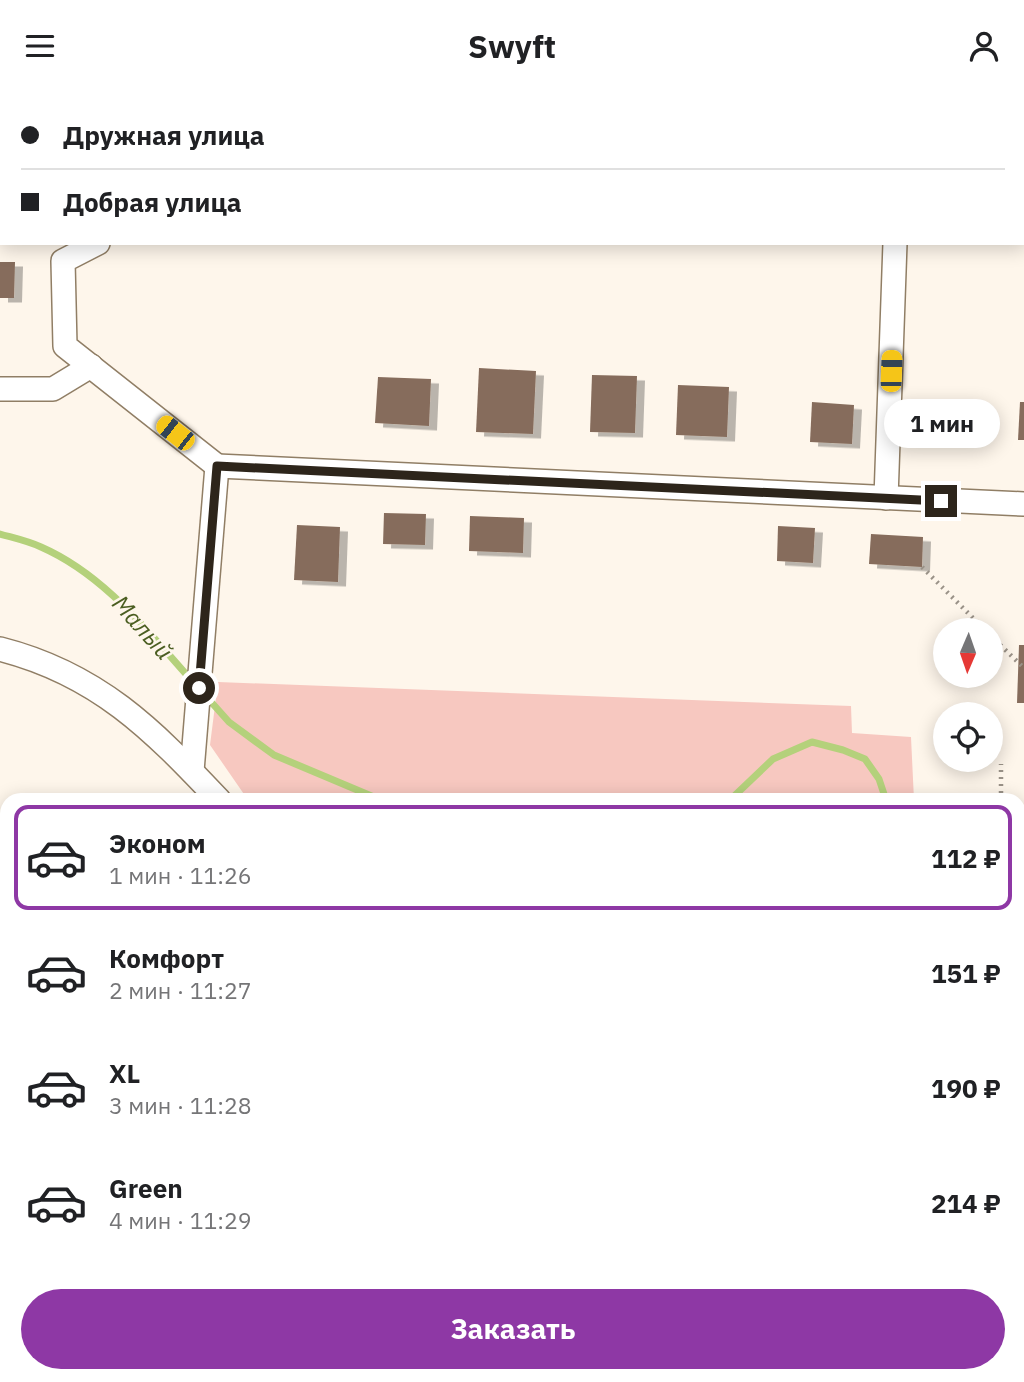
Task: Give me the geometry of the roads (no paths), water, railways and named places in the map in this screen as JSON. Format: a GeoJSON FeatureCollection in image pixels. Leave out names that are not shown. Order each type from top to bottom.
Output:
{"type":"FeatureCollection","features":[{"type":"Feature","properties":{"kind":"street"},"geometry":{"type":"LineString","coordinates":[[94,245],[62,261],[65,346],[217,466],[1024,505]]}},
{"type":"Feature","properties":{"kind":"street"},"geometry":{"type":"LineString","coordinates":[[886,498],[895,245]]}},
{"type":"Feature","properties":{"kind":"street"},"geometry":{"type":"LineString","coordinates":[[0,389],[52,389],[91,366]]}},
{"type":"Feature","properties":{"kind":"street"},"geometry":{"type":"LineString","coordinates":[[192,771],[217,466]]}},
{"type":"Feature","properties":{"kind":"street"},"geometry":{"type":"LineString","coordinates":[[0,649],[64,670],[104,694],[137,718],[212,793]]}},
{"type":"Feature","properties":{"kind":"waterway","name":"Малый"},"geometry":{"type":"LineString","coordinates":[[0,534],[41,547],[85,573],[124,606],[194,683]]}},
{"type":"Feature","properties":{"kind":"waterway","name":"Малый"},"geometry":{"type":"LineString","coordinates":[[204,694],[229,722],[274,755],[364,793]]}},
{"type":"Feature","properties":{"kind":"waterway","name":"Малый"},"geometry":{"type":"LineString","coordinates":[[737,793],[773,759],[812,742],[865,759],[879,779],[884,793]]}}]}
